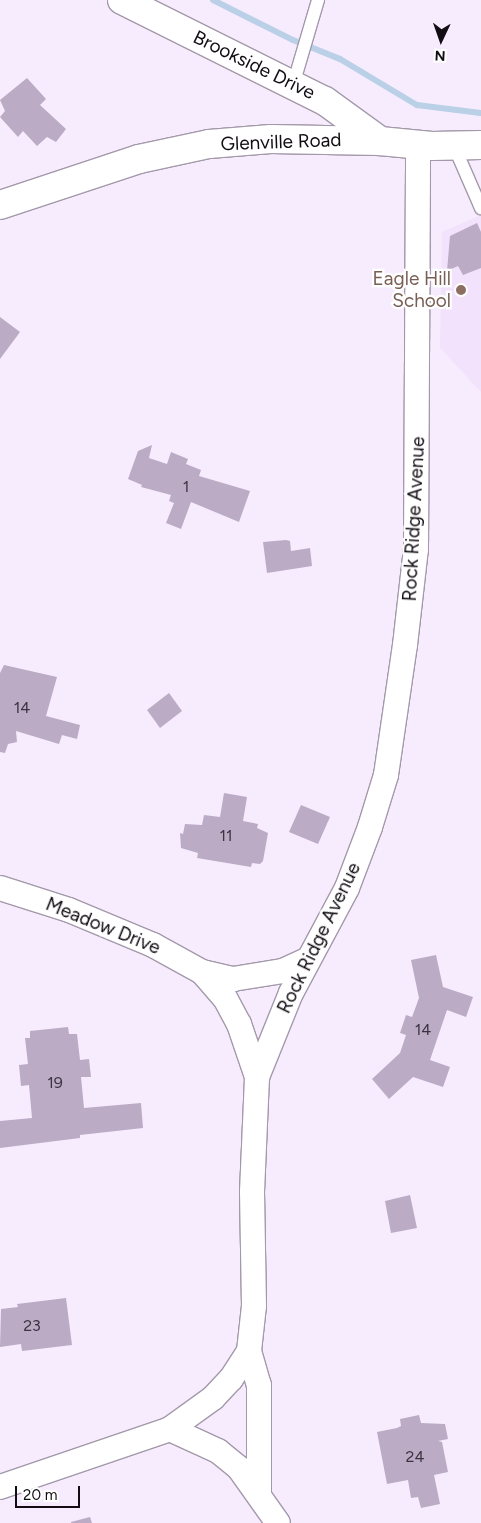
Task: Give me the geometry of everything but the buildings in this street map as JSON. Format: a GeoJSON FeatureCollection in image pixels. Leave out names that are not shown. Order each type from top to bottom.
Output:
{"type":"FeatureCollection","features":[{"type":"Feature","properties":{"kind":"main road","name":"Brookside Drive"},"geometry":{"type":"LineString","coordinates":[[122,0],[325,100],[380,141]]}},
{"type":"Feature","properties":{"kind":"main road","name":"Glenville Road"},"geometry":{"type":"LineString","coordinates":[[0,205],[139,159],[209,144],[271,139],[380,141],[454,146],[481,145]]}},
{"type":"Feature","properties":{"kind":"street","name":"Rock Ridge Avenue"},"geometry":{"type":"LineString","coordinates":[[0,1487],[170,1429],[214,1398],[232,1379],[249,1352],[254,1306],[252,1192],[257,1078],[307,960],[347,888],[373,818],[386,775],[405,645],[416,549],[418,144]]}},
{"type":"Feature","properties":{"kind":"street","name":"Meadow Drive"},"geometry":{"type":"LineString","coordinates":[[0,888],[78,913],[154,945],[202,972],[233,979],[283,971],[307,960]]}},
{"type":"Feature","properties":{"kind":"street","name":"Meadow Drive"},"geometry":{"type":"LineString","coordinates":[[202,972],[224,998],[239,1024],[257,1078]]}},
{"type":"Feature","properties":{"kind":"street"},"geometry":{"type":"LineString","coordinates":[[249,1352],[259,1385],[260,1494]]}},
{"type":"Feature","properties":{"kind":"street"},"geometry":{"type":"LineString","coordinates":[[170,1429],[218,1451],[239,1468],[260,1494],[278,1523]]}},
{"type":"Feature","properties":{"kind":"lane"},"geometry":{"type":"LineString","coordinates":[[293,85],[318,0]]}},
{"type":"Feature","properties":{"kind":"lane"},"geometry":{"type":"LineString","coordinates":[[454,146],[481,208]]}},
{"type":"Feature","properties":{"kind":"shaded area","name":"Eagle Hill School"},"geometry":{"type":"Polygon","coordinates":[[[481,215],[481,392],[440,348],[442,232],[481,215]]]}},
{"type":"Feature","properties":{"kind":"waterway"},"geometry":{"type":"LineString","coordinates":[[213,0],[293,40],[340,59],[417,105],[481,113]]}},
{"type":"Feature","properties":{"kind":"place","name":"Eagle Hill School"},"geometry":{"type":"Point","coordinates":[461,290]}}]}
